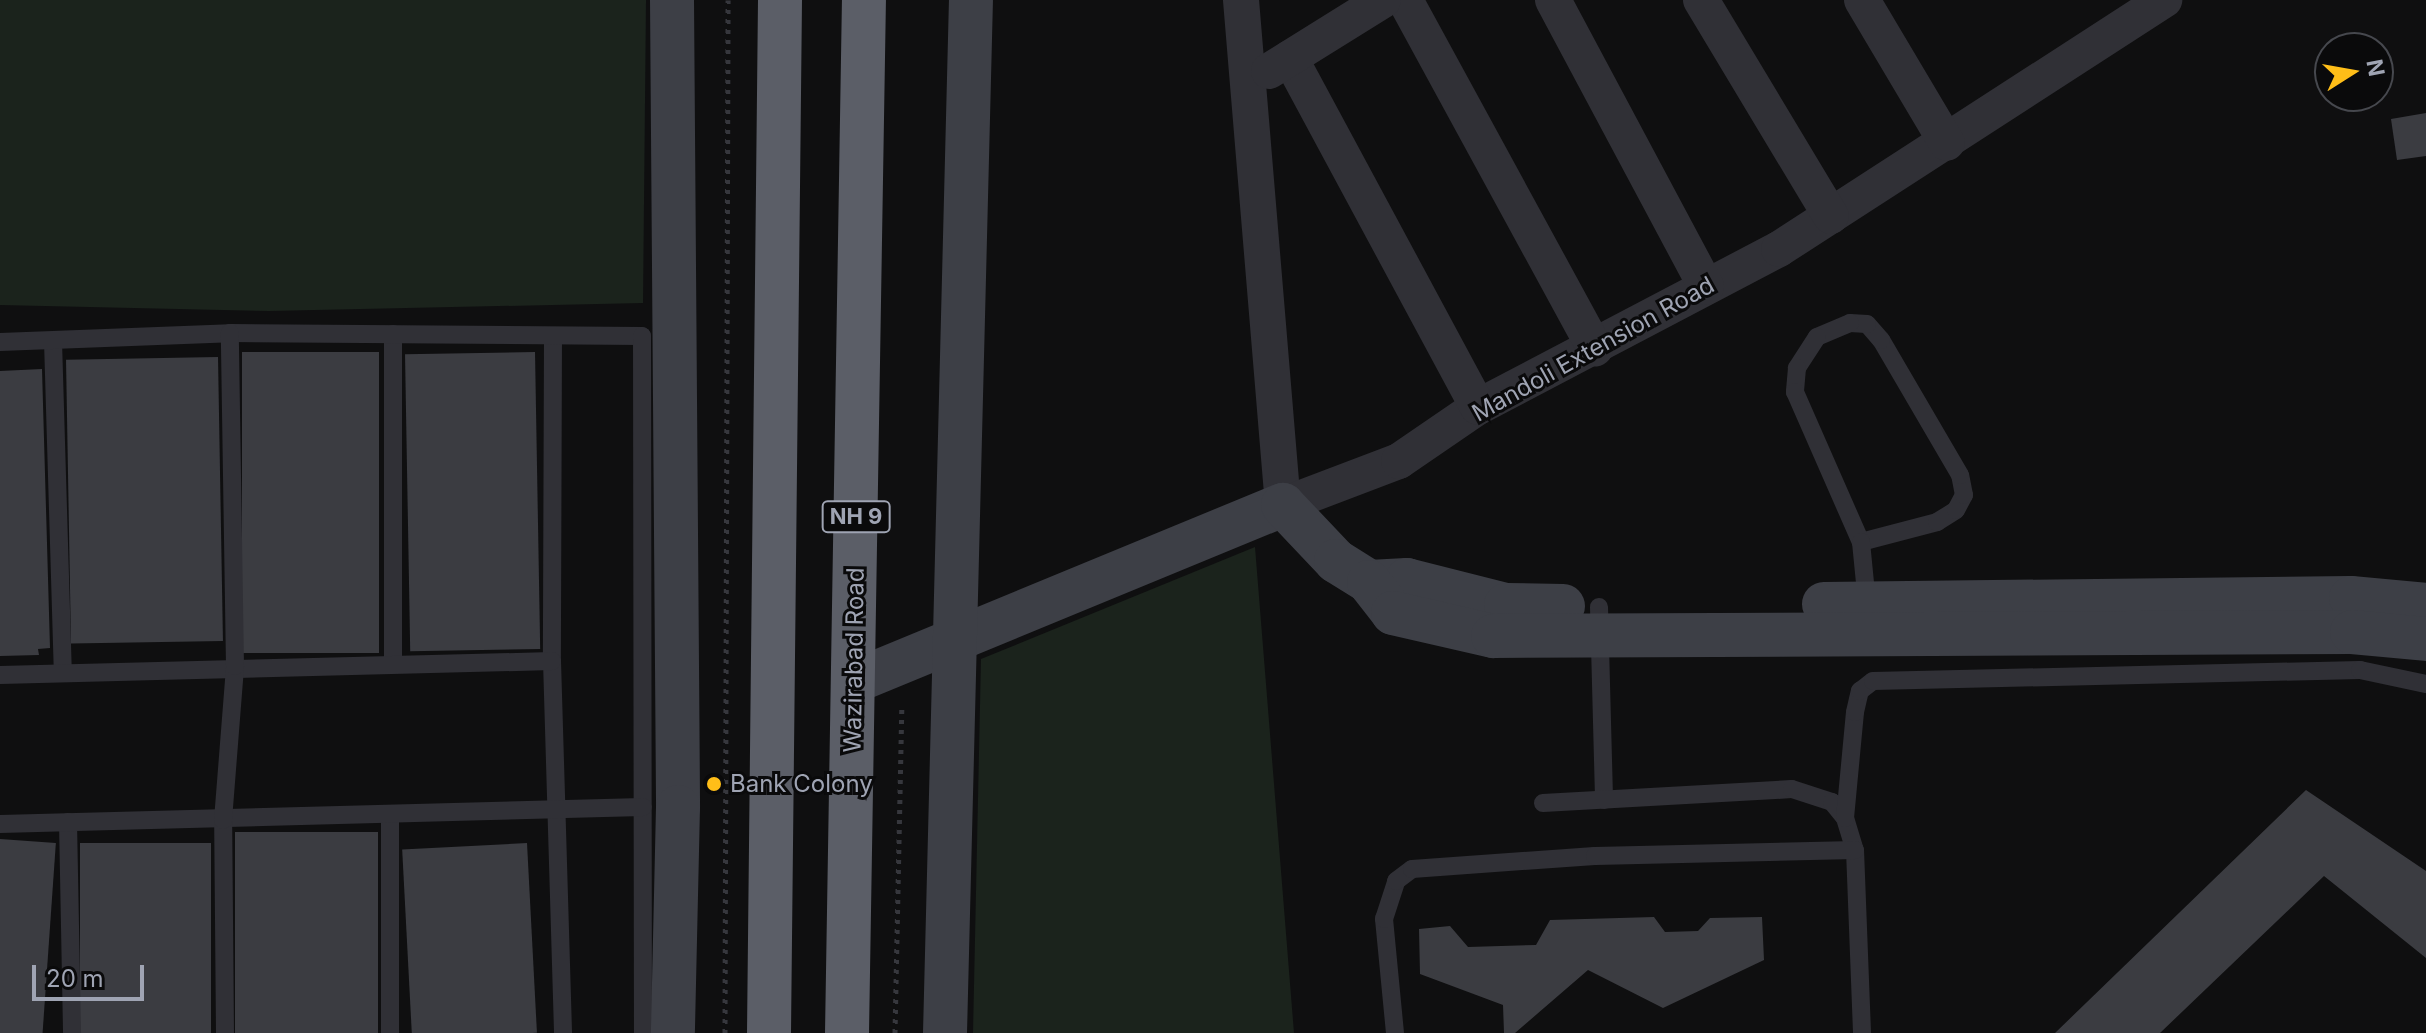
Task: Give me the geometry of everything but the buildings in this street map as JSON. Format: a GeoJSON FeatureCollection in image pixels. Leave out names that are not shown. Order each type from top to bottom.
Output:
{"type":"FeatureCollection","features":[{"type":"Feature","properties":{"kind":"highway"},"geometry":{"type":"LineString","coordinates":[[769,1033],[780,0]]}},
{"type":"Feature","properties":{"kind":"highway","name":"Wazirabad Road"},"geometry":{"type":"LineString","coordinates":[[847,1033],[864,0]]}},
{"type":"Feature","properties":{"kind":"street"},"geometry":{"type":"LineString","coordinates":[[672,0],[678,807],[673,1033]]}},
{"type":"Feature","properties":{"kind":"street"},"geometry":{"type":"LineString","coordinates":[[945,1033],[971,0]]}},
{"type":"Feature","properties":{"kind":"street"},"geometry":{"type":"LineString","coordinates":[[1241,0],[1283,505],[1336,561],[1369,582],[1407,580],[1506,605],[1599,621],[2209,616],[2351,598],[2426,605]]}},
{"type":"Feature","properties":{"kind":"street"},"geometry":{"type":"LineString","coordinates":[[1247,84],[1383,0]]}},
{"type":"Feature","properties":{"kind":"street"},"geometry":{"type":"LineString","coordinates":[[1405,0],[1595,349]]}},
{"type":"Feature","properties":{"kind":"street"},"geometry":{"type":"LineString","coordinates":[[1553,0],[1706,287]]}},
{"type":"Feature","properties":{"kind":"street"},"geometry":{"type":"LineString","coordinates":[[1701,0],[1831,216]]}},
{"type":"Feature","properties":{"kind":"street"},"geometry":{"type":"LineString","coordinates":[[1862,0],[1947,143]]}},
{"type":"Feature","properties":{"kind":"street","name":"Mandoli Extension Road"},"geometry":{"type":"LineString","coordinates":[[853,682],[954,637],[1399,461],[1478,407],[1595,349],[1831,216],[2164,0]]}},
{"type":"Feature","properties":{"kind":"street"},"geometry":{"type":"LineString","coordinates":[[1290,58],[1478,407]]}},
{"type":"Feature","properties":{"kind":"street"},"geometry":{"type":"LineString","coordinates":[[1599,621],[1867,603],[2209,616],[2426,639]]}},
{"type":"Feature","properties":{"kind":"lane"},"geometry":{"type":"LineString","coordinates":[[1861,542],[1937,522],[1956,510],[1964,495],[1960,475],[1881,340],[1867,324],[1850,323],[1817,337],[1797,368],[1795,392],[1861,542],[1867,603]]}},
{"type":"Feature","properties":{"kind":"lane"},"geometry":{"type":"LineString","coordinates":[[225,1033],[223,820],[235,666],[230,333]]}},
{"type":"Feature","properties":{"kind":"lane"},"geometry":{"type":"LineString","coordinates":[[0,342],[230,333],[642,336],[643,1033]]}},
{"type":"Feature","properties":{"kind":"lane"},"geometry":{"type":"LineString","coordinates":[[393,334],[393,664]]}},
{"type":"Feature","properties":{"kind":"lane"},"geometry":{"type":"LineString","coordinates":[[553,336],[552,661],[563,1033]]}},
{"type":"Feature","properties":{"kind":"lane"},"geometry":{"type":"LineString","coordinates":[[53,341],[63,670]]}},
{"type":"Feature","properties":{"kind":"lane"},"geometry":{"type":"LineString","coordinates":[[1599,621],[1604,800]]}},
{"type":"Feature","properties":{"kind":"lane"},"geometry":{"type":"LineString","coordinates":[[0,675],[63,670],[552,661]]}},
{"type":"Feature","properties":{"kind":"lane"},"geometry":{"type":"LineString","coordinates":[[1862,1033],[1855,850],[1845,818],[1855,712],[1860,691],[1873,681],[2360,670],[2426,684]]}},
{"type":"Feature","properties":{"kind":"lane"},"geometry":{"type":"LineString","coordinates":[[1543,803],[1792,789],[1817,793],[1845,818]]}},
{"type":"Feature","properties":{"kind":"lane"},"geometry":{"type":"LineString","coordinates":[[0,824],[643,807]]}},
{"type":"Feature","properties":{"kind":"lane"},"geometry":{"type":"LineString","coordinates":[[390,814],[390,1033]]}},
{"type":"Feature","properties":{"kind":"lane"},"geometry":{"type":"LineString","coordinates":[[68,822],[72,1033]]}},
{"type":"Feature","properties":{"kind":"lane"},"geometry":{"type":"LineString","coordinates":[[1395,1033],[1384,919],[1396,881],[1412,869],[1595,856],[1855,850]]}},
{"type":"Feature","properties":{"kind":"path"},"geometry":{"type":"LineString","coordinates":[[725,1033],[728,0]]}},
{"type":"Feature","properties":{"kind":"path"},"geometry":{"type":"LineString","coordinates":[[895,1033],[902,707]]}},
{"type":"Feature","properties":{"kind":"shaded area"},"geometry":{"type":"Polygon","coordinates":[[[0,0],[646,0],[643,303],[269,311],[0,305],[0,0]]]}},
{"type":"Feature","properties":{"kind":"shaded area"},"geometry":{"type":"Polygon","coordinates":[[[1255,547],[1294,1033],[973,1033],[981,659],[1255,547]]]}},
{"type":"Feature","properties":{"kind":"place","name":"Bank Colony"},"geometry":{"type":"Point","coordinates":[714,784]}}]}
